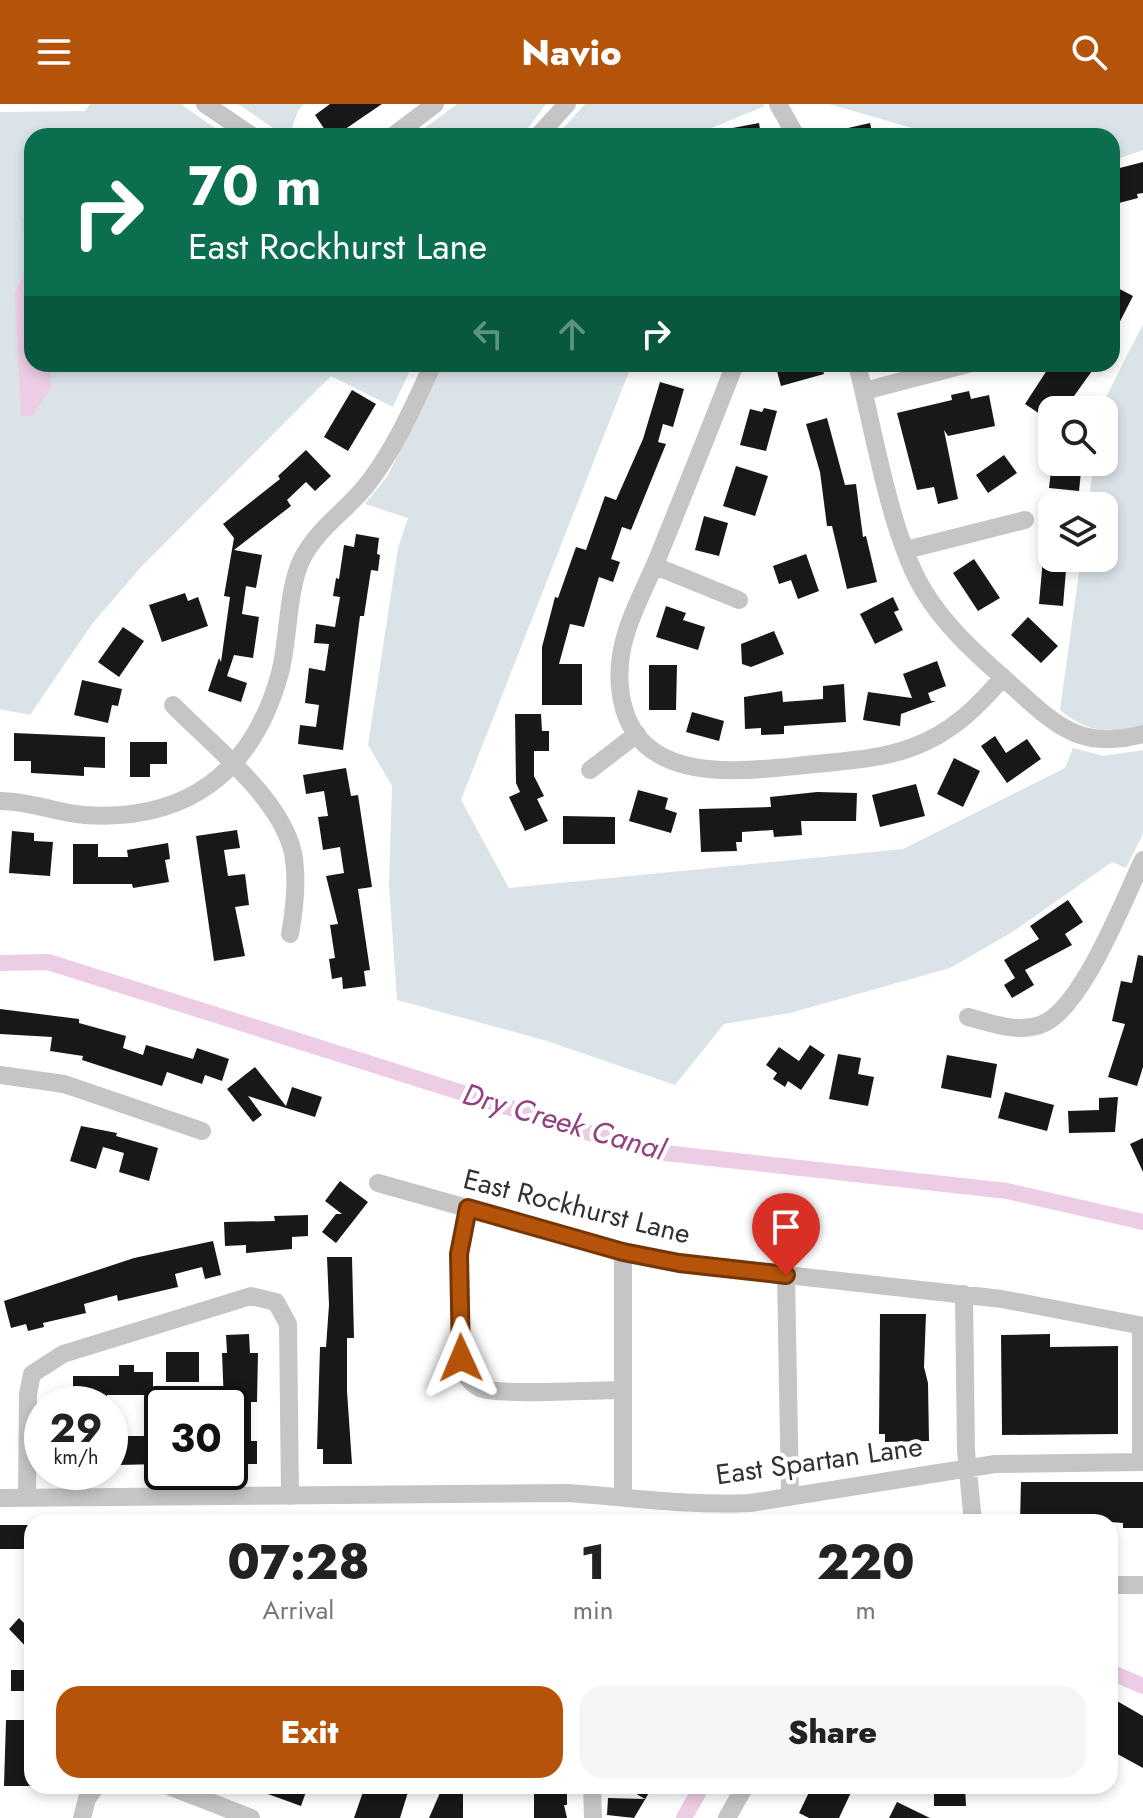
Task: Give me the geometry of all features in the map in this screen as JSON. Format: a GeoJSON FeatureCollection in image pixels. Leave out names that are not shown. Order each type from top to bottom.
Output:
{"type":"FeatureCollection","features":[{"type":"Feature","properties":{"kind":"street"},"geometry":{"type":"LineString","coordinates":[[205,104],[240,128]]}},
{"type":"Feature","properties":{"kind":"street"},"geometry":{"type":"LineString","coordinates":[[404,128],[435,104]]}},
{"type":"Feature","properties":{"kind":"street"},"geometry":{"type":"LineString","coordinates":[[545,128],[567,104]]}},
{"type":"Feature","properties":{"kind":"street"},"geometry":{"type":"LineString","coordinates":[[778,104],[792,128]]}},
{"type":"Feature","properties":{"kind":"street"},"geometry":{"type":"LineString","coordinates":[[0,801],[37,804],[79,815],[152,812],[191,795],[233,767],[261,726],[273,699],[300,563],[318,531],[368,484],[399,438],[429,372]]}},
{"type":"Feature","properties":{"kind":"street"},"geometry":{"type":"LineString","coordinates":[[732,372],[655,566],[624,635],[618,661],[625,713],[637,734],[662,756],[682,765],[727,773],[870,758],[914,747],[959,723],[1003,677]]}},
{"type":"Feature","properties":{"kind":"street"},"geometry":{"type":"LineString","coordinates":[[859,372],[906,550],[923,590],[959,636],[1065,730],[1105,741],[1143,734]]}},
{"type":"Feature","properties":{"kind":"street"},"geometry":{"type":"LineString","coordinates":[[864,391],[937,372]]}},
{"type":"Feature","properties":{"kind":"street"},"geometry":{"type":"LineString","coordinates":[[906,550],[1025,520]]}},
{"type":"Feature","properties":{"kind":"street"},"geometry":{"type":"LineString","coordinates":[[655,566],[739,600]]}},
{"type":"Feature","properties":{"kind":"street"},"geometry":{"type":"LineString","coordinates":[[173,705],[270,805],[292,852],[296,899],[290,934]]}},
{"type":"Feature","properties":{"kind":"street"},"geometry":{"type":"LineString","coordinates":[[590,770],[637,734]]}},
{"type":"Feature","properties":{"kind":"street"},"geometry":{"type":"LineString","coordinates":[[968,1017],[1025,1029],[1055,1019],[1077,993],[1143,860]]}},
{"type":"Feature","properties":{"kind":"street"},"geometry":{"type":"LineString","coordinates":[[0,1075],[64,1084],[202,1131]]}},
{"type":"Feature","properties":{"kind":"street","name":"East Rockhurst Lane"},"geometry":{"type":"LineString","coordinates":[[378,1183],[623,1252],[679,1263],[964,1294],[1142,1326]]}},
{"type":"Feature","properties":{"kind":"street"},"geometry":{"type":"LineString","coordinates":[[468,1208],[459,1254],[461,1358],[464,1372],[471,1382],[491,1390],[622,1390]]}},
{"type":"Feature","properties":{"kind":"street"},"geometry":{"type":"LineString","coordinates":[[623,1252],[623,1497]]}},
{"type":"Feature","properties":{"kind":"street"},"geometry":{"type":"LineString","coordinates":[[786,1275],[790,1497]]}},
{"type":"Feature","properties":{"kind":"street"},"geometry":{"type":"LineString","coordinates":[[964,1294],[966,1468],[972,1514]]}},
{"type":"Feature","properties":{"kind":"street"},"geometry":{"type":"LineString","coordinates":[[27,1498],[28,1394],[32,1374],[63,1354],[251,1296],[276,1302],[288,1324],[290,1496]]}},
{"type":"Feature","properties":{"kind":"street"},"geometry":{"type":"LineString","coordinates":[[1142,1326],[1142,1462]]}},
{"type":"Feature","properties":{"kind":"street","name":"East Spartan Lane"},"geometry":{"type":"LineString","coordinates":[[0,1498],[407,1497],[567,1493],[683,1505],[750,1503],[966,1468],[1050,1461],[1142,1462]]}},
{"type":"Feature","properties":{"kind":"street"},"geometry":{"type":"LineString","coordinates":[[1118,1585],[1143,1585]]}},
{"type":"Feature","properties":{"kind":"street"},"geometry":{"type":"LineString","coordinates":[[82,1818],[90,1794]]}},
{"type":"Feature","properties":{"kind":"street"},"geometry":{"type":"LineString","coordinates":[[190,1794],[251,1818]]}},
{"type":"Feature","properties":{"kind":"street"},"geometry":{"type":"LineString","coordinates":[[592,1794],[593,1818]]}},
{"type":"Feature","properties":{"kind":"street"},"geometry":{"type":"LineString","coordinates":[[727,1818],[740,1794]]}},
{"type":"Feature","properties":{"kind":"shaded area"},"geometry":{"type":"Polygon","coordinates":[[[90,104],[181,104],[215,128],[24,128],[24,372],[409,372],[393,407],[331,376],[142,566],[92,624],[30,715],[0,709],[0,112],[85,111],[90,104]]]}},
{"type":"Feature","properties":{"kind":"shaded area"},"geometry":{"type":"Polygon","coordinates":[[[238,104],[304,104],[292,128],[273,128],[238,104]]]}},
{"type":"Feature","properties":{"kind":"shaded area"},"geometry":{"type":"Polygon","coordinates":[[[457,104],[546,104],[528,128],[425,128],[457,104]]]}},
{"type":"Feature","properties":{"kind":"shaded area"},"geometry":{"type":"Polygon","coordinates":[[[585,104],[765,106],[711,128],[563,128],[585,104]]]}},
{"type":"Feature","properties":{"kind":"shaded area"},"geometry":{"type":"Polygon","coordinates":[[[829,104],[1143,104],[1143,150],[1120,158],[1120,128],[912,128],[829,104]]]}},
{"type":"Feature","properties":{"kind":"shaded area"},"geometry":{"type":"Polygon","coordinates":[[[24,272],[24,372],[51,372],[51,389],[32,416],[21,416],[15,294],[24,272]]]}},
{"type":"Feature","properties":{"kind":"shaded area"},"geometry":{"type":"Polygon","coordinates":[[[1143,324],[1143,725],[1099,730],[1079,723],[1060,710],[1079,572],[1118,572],[1118,492],[1090,492],[1092,476],[1118,476],[1118,396],[1107,396],[1143,324]]]}},
{"type":"Feature","properties":{"kind":"shaded area"},"geometry":{"type":"Polygon","coordinates":[[[439,372],[629,372],[461,800],[509,888],[903,849],[1065,768],[1073,748],[1103,756],[1143,750],[1143,834],[1126,868],[1112,862],[1014,931],[950,968],[790,1013],[724,1024],[675,1085],[544,1040],[397,1000],[389,885],[392,786],[368,745],[398,548],[408,518],[365,504],[387,477],[439,372]]]}},
{"type":"Feature","properties":{"kind":"building"},"geometry":{"type":"Polygon","coordinates":[[[330,104],[382,104],[347,128],[324,128],[315,115],[330,104]]]}},
{"type":"Feature","properties":{"kind":"building"},"geometry":{"type":"Polygon","coordinates":[[[759,123],[760,128],[733,128],[759,123]]]}},
{"type":"Feature","properties":{"kind":"building"},"geometry":{"type":"Polygon","coordinates":[[[870,123],[871,128],[848,128],[870,123]]]}},
{"type":"Feature","properties":{"kind":"building"},"geometry":{"type":"Polygon","coordinates":[[[1143,162],[1143,193],[1137,194],[1138,198],[1120,203],[1120,168],[1143,162]]]}},
{"type":"Feature","properties":{"kind":"building"},"geometry":{"type":"Polygon","coordinates":[[[1120,289],[1133,296],[1120,321],[1120,289]]]}},
{"type":"Feature","properties":{"kind":"building"},"geometry":{"type":"Polygon","coordinates":[[[777,372],[823,372],[824,374],[781,386],[777,372]]]}},
{"type":"Feature","properties":{"kind":"building"},"geometry":{"type":"Polygon","coordinates":[[[1046,372],[1091,372],[1074,396],[1038,396],[1038,413],[1025,404],[1046,372]]]}},
{"type":"Feature","properties":{"kind":"building"},"geometry":{"type":"Polygon","coordinates":[[[660,382],[684,389],[673,427],[663,424],[658,442],[666,444],[631,530],[622,527],[611,559],[620,562],[613,582],[599,577],[584,627],[570,624],[559,664],[582,664],[582,705],[542,705],[542,647],[555,597],[558,598],[576,547],[586,550],[605,496],[616,500],[643,439],[660,382]]]}},
{"type":"Feature","properties":{"kind":"building"},"geometry":{"type":"Polygon","coordinates":[[[352,390],[376,404],[348,451],[324,437],[352,390]]]}},
{"type":"Feature","properties":{"kind":"building"},"geometry":{"type":"Polygon","coordinates":[[[969,391],[971,399],[989,395],[995,426],[948,436],[944,430],[958,499],[938,504],[934,487],[917,490],[897,413],[952,400],[951,395],[969,391]]]}},
{"type":"Feature","properties":{"kind":"building"},"geometry":{"type":"Polygon","coordinates":[[[764,408],[777,411],[766,451],[740,445],[750,409],[762,412],[764,408]]]}},
{"type":"Feature","properties":{"kind":"building"},"geometry":{"type":"Polygon","coordinates":[[[827,418],[845,485],[856,484],[863,537],[866,536],[877,582],[847,589],[832,526],[827,526],[820,472],[806,424],[827,418]]]}},
{"type":"Feature","properties":{"kind":"building"},"geometry":{"type":"Polygon","coordinates":[[[306,450],[331,476],[315,491],[306,482],[287,500],[291,506],[234,550],[262,555],[256,588],[246,586],[242,614],[259,617],[253,658],[234,655],[227,676],[247,683],[241,702],[208,691],[219,658],[221,662],[230,597],[224,596],[234,538],[223,524],[280,479],[278,476],[306,450]]]}},
{"type":"Feature","properties":{"kind":"building"},"geometry":{"type":"Polygon","coordinates":[[[1004,455],[1017,473],[988,493],[976,475],[1004,455]]]}},
{"type":"Feature","properties":{"kind":"building"},"geometry":{"type":"Polygon","coordinates":[[[736,466],[768,476],[755,516],[723,506],[736,466]]]}},
{"type":"Feature","properties":{"kind":"building"},"geometry":{"type":"Polygon","coordinates":[[[1050,476],[1081,476],[1079,491],[1049,488],[1050,476]]]}},
{"type":"Feature","properties":{"kind":"building"},"geometry":{"type":"Polygon","coordinates":[[[704,516],[728,523],[719,556],[695,550],[704,516]]]}},
{"type":"Feature","properties":{"kind":"building"},"geometry":{"type":"Polygon","coordinates":[[[356,534],[379,538],[377,554],[380,555],[378,571],[371,570],[364,616],[360,616],[343,750],[298,744],[300,725],[316,727],[319,705],[305,703],[309,668],[325,671],[329,644],[314,643],[316,624],[335,627],[340,597],[333,596],[336,578],[339,579],[344,545],[354,547],[356,534]]]}},
{"type":"Feature","properties":{"kind":"building"},"geometry":{"type":"Polygon","coordinates":[[[806,554],[819,591],[798,599],[791,580],[779,584],[773,566],[806,554]]]}},
{"type":"Feature","properties":{"kind":"building"},"geometry":{"type":"Polygon","coordinates":[[[974,559],[1000,598],[978,611],[953,573],[974,559]]]}},
{"type":"Feature","properties":{"kind":"building"},"geometry":{"type":"Polygon","coordinates":[[[1042,572],[1066,572],[1063,606],[1039,604],[1042,572]]]}},
{"type":"Feature","properties":{"kind":"building"},"geometry":{"type":"Polygon","coordinates":[[[185,593],[188,601],[198,597],[208,626],[162,642],[149,605],[185,593]]]}},
{"type":"Feature","properties":{"kind":"building"},"geometry":{"type":"Polygon","coordinates":[[[893,597],[899,610],[894,612],[903,630],[875,644],[860,614],[893,597]]]}},
{"type":"Feature","properties":{"kind":"building"},"geometry":{"type":"Polygon","coordinates":[[[666,606],[686,613],[683,620],[705,627],[698,650],[656,637],[666,606]]]}},
{"type":"Feature","properties":{"kind":"building"},"geometry":{"type":"Polygon","coordinates":[[[1028,617],[1058,646],[1041,663],[1011,635],[1028,617]]]}},
{"type":"Feature","properties":{"kind":"building"},"geometry":{"type":"Polygon","coordinates":[[[123,627],[144,641],[119,677],[98,662],[123,627]]]}},
{"type":"Feature","properties":{"kind":"building"},"geometry":{"type":"Polygon","coordinates":[[[774,631],[784,654],[751,667],[742,664],[741,644],[774,631]]]}},
{"type":"Feature","properties":{"kind":"building"},"geometry":{"type":"Polygon","coordinates":[[[937,661],[946,686],[928,693],[931,701],[936,701],[901,714],[900,726],[863,720],[868,692],[912,698],[903,674],[937,661]]]}},
{"type":"Feature","properties":{"kind":"building"},"geometry":{"type":"Polygon","coordinates":[[[649,665],[677,665],[676,710],[649,710],[649,665]]]}},
{"type":"Feature","properties":{"kind":"building"},"geometry":{"type":"Polygon","coordinates":[[[82,680],[122,689],[118,706],[112,705],[108,723],[74,715],[82,680]]]}},
{"type":"Feature","properties":{"kind":"building"},"geometry":{"type":"Polygon","coordinates":[[[844,684],[846,722],[784,726],[784,734],[761,735],[761,728],[745,729],[744,697],[782,691],[783,702],[823,699],[823,686],[844,684]]]}},
{"type":"Feature","properties":{"kind":"building"},"geometry":{"type":"Polygon","coordinates":[[[692,712],[724,721],[719,741],[686,732],[692,712]]]}},
{"type":"Feature","properties":{"kind":"building"},"geometry":{"type":"Polygon","coordinates":[[[515,714],[541,714],[542,731],[549,731],[549,751],[534,751],[534,776],[544,796],[537,799],[548,821],[525,831],[509,797],[520,792],[516,783],[515,714]]]}},
{"type":"Feature","properties":{"kind":"building"},"geometry":{"type":"Polygon","coordinates":[[[14,733],[105,737],[105,768],[84,767],[84,776],[31,773],[31,761],[14,761],[14,733]]]}},
{"type":"Feature","properties":{"kind":"building"},"geometry":{"type":"Polygon","coordinates":[[[995,736],[1006,753],[1027,739],[1041,759],[1007,783],[981,746],[995,736]]]}},
{"type":"Feature","properties":{"kind":"building"},"geometry":{"type":"Polygon","coordinates":[[[130,742],[167,742],[167,764],[150,764],[150,777],[130,777],[130,742]]]}},
{"type":"Feature","properties":{"kind":"building"},"geometry":{"type":"Polygon","coordinates":[[[954,758],[980,771],[963,807],[937,794],[954,758]]]}},
{"type":"Feature","properties":{"kind":"building"},"geometry":{"type":"Polygon","coordinates":[[[346,768],[351,796],[358,795],[372,887],[358,889],[370,970],[364,971],[366,986],[343,989],[342,977],[332,979],[329,959],[335,958],[330,925],[338,924],[326,876],[344,873],[340,847],[323,850],[318,817],[328,816],[324,791],[306,794],[303,775],[346,768]]]}},
{"type":"Feature","properties":{"kind":"building"},"geometry":{"type":"Polygon","coordinates":[[[916,784],[925,816],[880,827],[872,795],[916,784]]]}},
{"type":"Feature","properties":{"kind":"building"},"geometry":{"type":"Polygon","coordinates":[[[638,790],[668,798],[665,809],[677,813],[671,833],[629,821],[638,790]]]}},
{"type":"Feature","properties":{"kind":"building"},"geometry":{"type":"Polygon","coordinates":[[[817,792],[857,793],[856,821],[801,821],[802,835],[774,837],[773,830],[742,832],[742,842],[736,842],[737,851],[701,852],[699,809],[771,807],[770,797],[817,792]]]}},
{"type":"Feature","properties":{"kind":"building"},"geometry":{"type":"Polygon","coordinates":[[[563,816],[615,817],[615,844],[563,844],[563,816]]]}},
{"type":"Feature","properties":{"kind":"building"},"geometry":{"type":"Polygon","coordinates":[[[237,830],[240,848],[224,850],[228,876],[245,874],[249,905],[235,907],[245,956],[214,961],[196,836],[237,830]]]}},
{"type":"Feature","properties":{"kind":"building"},"geometry":{"type":"Polygon","coordinates":[[[12,831],[34,833],[34,841],[53,842],[50,876],[9,873],[12,831]]]}},
{"type":"Feature","properties":{"kind":"building"},"geometry":{"type":"Polygon","coordinates":[[[168,843],[170,859],[165,860],[169,882],[133,888],[132,884],[73,884],[73,844],[98,844],[98,857],[128,857],[127,850],[168,843]]]}},
{"type":"Feature","properties":{"kind":"building"},"geometry":{"type":"Polygon","coordinates":[[[1068,900],[1083,922],[1065,934],[1072,945],[1025,970],[1034,985],[1012,998],[1004,985],[1015,978],[1004,960],[1039,939],[1030,926],[1068,900]]]}},
{"type":"Feature","properties":{"kind":"building"},"geometry":{"type":"Polygon","coordinates":[[[1138,955],[1143,956],[1143,1067],[1137,1086],[1108,1077],[1125,1024],[1112,1021],[1121,981],[1132,983],[1138,955]]]}},
{"type":"Feature","properties":{"kind":"building"},"geometry":{"type":"Polygon","coordinates":[[[0,1009],[79,1019],[79,1023],[126,1036],[123,1048],[143,1055],[146,1045],[193,1059],[197,1048],[229,1059],[222,1081],[205,1075],[202,1084],[167,1072],[162,1086],[82,1060],[83,1056],[50,1051],[52,1037],[0,1034],[0,1009]]]}},
{"type":"Feature","properties":{"kind":"building"},"geometry":{"type":"Polygon","coordinates":[[[810,1045],[825,1055],[801,1090],[788,1081],[785,1087],[773,1079],[777,1073],[766,1065],[779,1047],[799,1061],[810,1045]]]}},
{"type":"Feature","properties":{"kind":"building"},"geometry":{"type":"Polygon","coordinates":[[[838,1054],[861,1058],[858,1074],[874,1077],[868,1106],[829,1099],[838,1054]]]}},
{"type":"Feature","properties":{"kind":"building"},"geometry":{"type":"Polygon","coordinates":[[[947,1055],[997,1064],[991,1098],[941,1088],[947,1055]]]}},
{"type":"Feature","properties":{"kind":"building"},"geometry":{"type":"Polygon","coordinates":[[[255,1067],[286,1106],[292,1087],[322,1097],[315,1117],[248,1096],[262,1115],[253,1122],[227,1089],[255,1067]]]}},
{"type":"Feature","properties":{"kind":"building"},"geometry":{"type":"Polygon","coordinates":[[[1005,1092],[1054,1105],[1047,1131],[998,1118],[1005,1092]]]}},
{"type":"Feature","properties":{"kind":"building"},"geometry":{"type":"Polygon","coordinates":[[[1118,1097],[1115,1132],[1069,1133],[1068,1111],[1099,1110],[1099,1098],[1118,1097]]]}},
{"type":"Feature","properties":{"kind":"building"},"geometry":{"type":"Polygon","coordinates":[[[81,1126],[117,1133],[116,1136],[158,1148],[149,1181],[119,1172],[124,1153],[103,1147],[96,1169],[70,1161],[81,1126]]]}},
{"type":"Feature","properties":{"kind":"building"},"geometry":{"type":"Polygon","coordinates":[[[1143,1138],[1143,1172],[1130,1144],[1143,1138]]]}},
{"type":"Feature","properties":{"kind":"building"},"geometry":{"type":"Polygon","coordinates":[[[340,1181],[368,1202],[336,1243],[322,1232],[336,1214],[342,1214],[325,1201],[340,1181]]]}},
{"type":"Feature","properties":{"kind":"building"},"geometry":{"type":"Polygon","coordinates":[[[308,1215],[308,1236],[292,1237],[292,1249],[246,1253],[246,1245],[225,1246],[224,1222],[275,1221],[274,1216],[308,1215]]]}},
{"type":"Feature","properties":{"kind":"building"},"geometry":{"type":"Polygon","coordinates":[[[213,1241],[221,1275],[205,1279],[202,1267],[175,1274],[178,1287],[118,1301],[117,1295],[84,1304],[86,1313],[43,1323],[44,1327],[28,1331],[26,1324],[11,1328],[4,1301],[134,1258],[213,1241]]]}},
{"type":"Feature","properties":{"kind":"building"},"geometry":{"type":"Polygon","coordinates":[[[327,1257],[352,1257],[354,1338],[347,1338],[347,1391],[352,1464],[323,1464],[323,1449],[317,1449],[320,1347],[326,1347],[329,1305],[327,1257]]]}},
{"type":"Feature","properties":{"kind":"building"},"geometry":{"type":"Polygon","coordinates":[[[880,1314],[926,1314],[924,1367],[928,1383],[929,1441],[885,1442],[885,1434],[879,1434],[880,1314]]]}},
{"type":"Feature","properties":{"kind":"building"},"geometry":{"type":"Polygon","coordinates":[[[249,1334],[250,1353],[258,1353],[257,1402],[251,1402],[251,1441],[257,1441],[257,1464],[248,1464],[248,1386],[223,1386],[222,1353],[227,1353],[226,1335],[249,1334]]]}},
{"type":"Feature","properties":{"kind":"building"},"geometry":{"type":"Polygon","coordinates":[[[1050,1334],[1050,1347],[1118,1346],[1118,1434],[1002,1435],[1001,1335],[1050,1334]]]}},
{"type":"Feature","properties":{"kind":"building"},"geometry":{"type":"Polygon","coordinates":[[[166,1352],[199,1352],[199,1382],[166,1382],[166,1352]]]}},
{"type":"Feature","properties":{"kind":"building"},"geometry":{"type":"Polygon","coordinates":[[[119,1365],[134,1365],[134,1372],[153,1372],[153,1386],[144,1386],[144,1395],[128,1395],[128,1386],[73,1386],[73,1376],[119,1376],[119,1365]]]}},
{"type":"Feature","properties":{"kind":"building"},"geometry":{"type":"Polygon","coordinates":[[[128,1436],[144,1436],[144,1464],[128,1465],[128,1436]]]}},
{"type":"Feature","properties":{"kind":"building"},"geometry":{"type":"Polygon","coordinates":[[[1021,1482],[1143,1482],[1143,1528],[1123,1528],[1123,1523],[1118,1523],[1118,1514],[1020,1514],[1021,1482]]]}},
{"type":"Feature","properties":{"kind":"building"},"geometry":{"type":"Polygon","coordinates":[[[0,1525],[24,1525],[24,1549],[0,1549],[0,1525]]]}},
{"type":"Feature","properties":{"kind":"building"},"geometry":{"type":"Polygon","coordinates":[[[19,1618],[24,1623],[24,1645],[9,1629],[19,1618]]]}},
{"type":"Feature","properties":{"kind":"building"},"geometry":{"type":"Polygon","coordinates":[[[11,1670],[24,1670],[24,1691],[11,1691],[11,1670]]]}},
{"type":"Feature","properties":{"kind":"building"},"geometry":{"type":"Polygon","coordinates":[[[1118,1702],[1143,1716],[1143,1768],[1118,1754],[1118,1702]]]}},
{"type":"Feature","properties":{"kind":"building"},"geometry":{"type":"Polygon","coordinates":[[[6,1720],[24,1720],[24,1786],[4,1786],[6,1720]]]}},
{"type":"Feature","properties":{"kind":"building"},"geometry":{"type":"Polygon","coordinates":[[[268,1794],[305,1794],[301,1806],[268,1794]]]}},
{"type":"Feature","properties":{"kind":"building"},"geometry":{"type":"Polygon","coordinates":[[[362,1794],[407,1794],[400,1818],[354,1818],[362,1794]]]}},
{"type":"Feature","properties":{"kind":"building"},"geometry":{"type":"Polygon","coordinates":[[[440,1794],[463,1794],[463,1818],[429,1818],[440,1794]]]}},
{"type":"Feature","properties":{"kind":"building"},"geometry":{"type":"Polygon","coordinates":[[[534,1794],[567,1794],[567,1805],[564,1805],[567,1818],[534,1818],[534,1794]]]}},
{"type":"Feature","properties":{"kind":"building"},"geometry":{"type":"Polygon","coordinates":[[[637,1794],[648,1794],[634,1818],[607,1815],[608,1798],[645,1799],[637,1794]]]}},
{"type":"Feature","properties":{"kind":"building"},"geometry":{"type":"Polygon","coordinates":[[[808,1794],[850,1794],[839,1818],[809,1818],[799,1813],[808,1794]]]}},
{"type":"Feature","properties":{"kind":"building"},"geometry":{"type":"Polygon","coordinates":[[[934,1794],[965,1794],[966,1806],[934,1806],[934,1794]]]}},
{"type":"Feature","properties":{"kind":"building"},"geometry":{"type":"Polygon","coordinates":[[[897,1802],[930,1818],[889,1818],[897,1802]]]}},
{"type":"Feature","properties":{"kind":"waterway","name":"Dry Creek Canal"},"geometry":{"type":"LineString","coordinates":[[0,963],[48,962],[647,1151],[1007,1191],[1143,1222]]}},
{"type":"Feature","properties":{"kind":"waterway"},"geometry":{"type":"LineString","coordinates":[[1118,1675],[1143,1686]]}},
{"type":"Feature","properties":{"kind":"waterway"},"geometry":{"type":"LineString","coordinates":[[684,1818],[698,1794]]}},
{"type":"Feature","properties":{"kind":"route"},"geometry":{"type":"LineString","coordinates":[[461,1358],[459,1254],[468,1208],[623,1252],[679,1263],[786,1275]]}}]}
